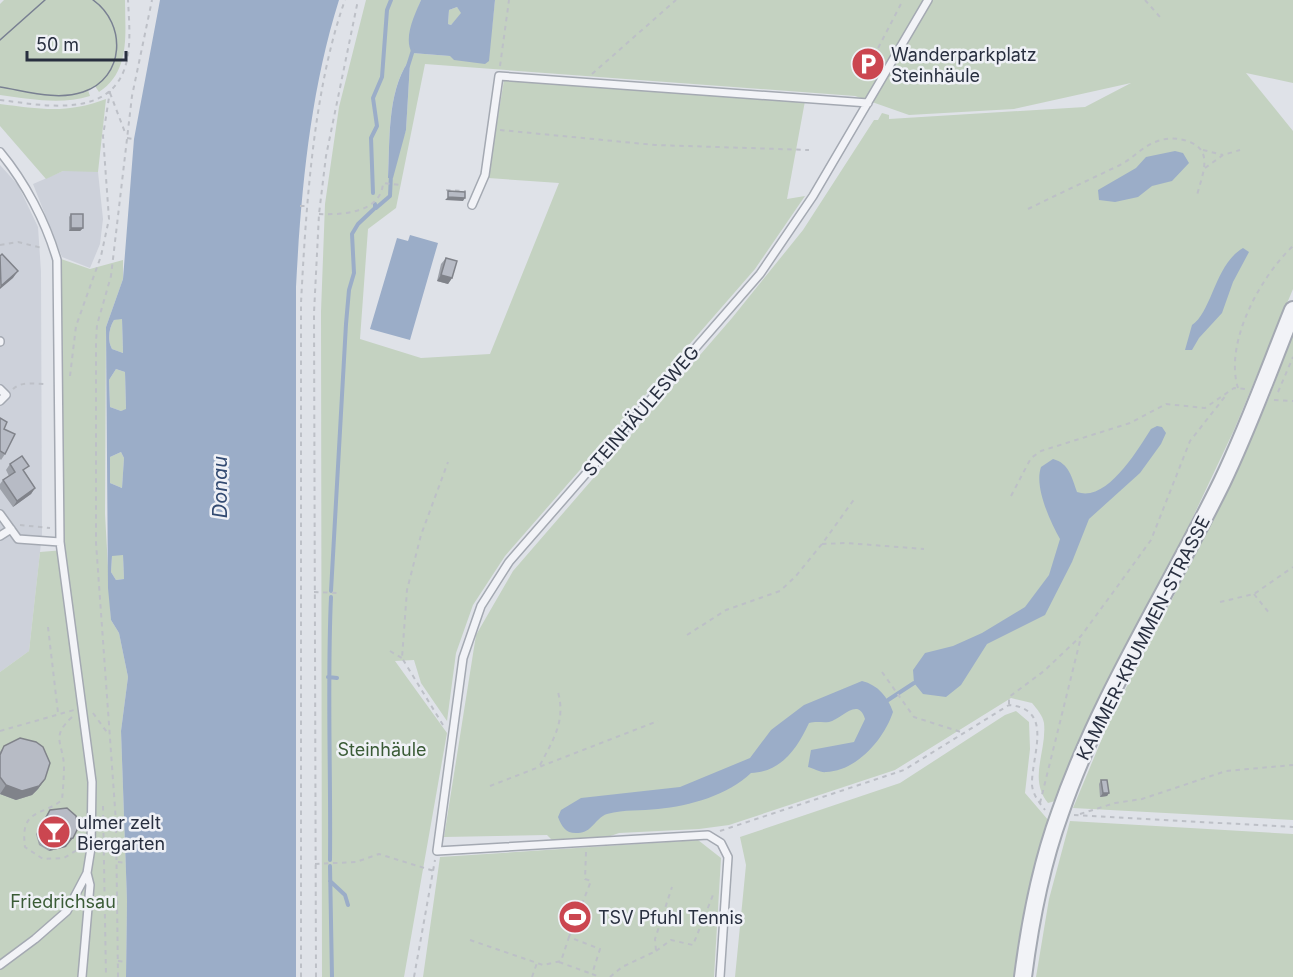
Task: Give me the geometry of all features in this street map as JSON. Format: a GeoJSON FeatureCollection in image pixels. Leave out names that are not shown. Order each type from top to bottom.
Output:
{"type":"FeatureCollection","features":[{"type":"Feature","properties":{"kind":"street","name":"KAMMER-KRUMMEN-STRASSE"},"geometry":{"type":"LineString","coordinates":[[1023,977],[1037,895],[1059,814],[1076,772],[1103,711],[1222,481],[1293,310]]}},
{"type":"Feature","properties":{"kind":"lane","name":"STEINHÄULESWEG"},"geometry":{"type":"LineString","coordinates":[[437,852],[463,657],[480,606],[509,562],[760,274],[813,196],[928,0]]}},
{"type":"Feature","properties":{"kind":"lane"},"geometry":{"type":"LineString","coordinates":[[870,64],[885,72]]}},
{"type":"Feature","properties":{"kind":"lane"},"geometry":{"type":"LineString","coordinates":[[472,204],[485,175],[499,76],[868,103]]}},
{"type":"Feature","properties":{"kind":"lane"},"geometry":{"type":"LineString","coordinates":[[0,152],[12,166],[40,216],[55,254],[58,274],[59,529],[92,782],[91,848],[87,873],[67,911],[0,965]]}},
{"type":"Feature","properties":{"kind":"lane"},"geometry":{"type":"LineString","coordinates":[[0,389],[6,395],[0,401]]}},
{"type":"Feature","properties":{"kind":"lane"},"geometry":{"type":"LineString","coordinates":[[0,514],[18,539],[60,542]]}},
{"type":"Feature","properties":{"kind":"lane"},"geometry":{"type":"LineString","coordinates":[[0,536],[11,527]]}},
{"type":"Feature","properties":{"kind":"lane"},"geometry":{"type":"LineString","coordinates":[[437,852],[708,835],[721,843],[728,857],[720,977]]}},
{"type":"Feature","properties":{"kind":"lane"},"geometry":{"type":"LineString","coordinates":[[82,977],[90,885],[87,873]]}},
{"type":"Feature","properties":{"kind":"path"},"geometry":{"type":"LineString","coordinates":[[70,378],[76,326],[86,290],[101,256],[109,219],[103,136],[110,91],[121,76],[127,62],[128,0]]}},
{"type":"Feature","properties":{"kind":"path"},"geometry":{"type":"LineString","coordinates":[[118,977],[116,822],[96,543],[96,342],[98,325],[111,276],[132,96],[152,0]]}},
{"type":"Feature","properties":{"kind":"path"},"geometry":{"type":"LineString","coordinates":[[301,977],[298,402],[301,303],[307,206],[321,109],[345,0]]}},
{"type":"Feature","properties":{"kind":"path"},"geometry":{"type":"LineString","coordinates":[[316,977],[314,313],[319,214],[334,106],[358,0]]}},
{"type":"Feature","properties":{"kind":"path"},"geometry":{"type":"LineString","coordinates":[[499,76],[509,0]]}},
{"type":"Feature","properties":{"kind":"path"},"geometry":{"type":"LineString","coordinates":[[583,82],[676,0]]}},
{"type":"Feature","properties":{"kind":"path"},"geometry":{"type":"LineString","coordinates":[[870,64],[903,0]]}},
{"type":"Feature","properties":{"kind":"path"},"geometry":{"type":"LineString","coordinates":[[1145,0],[1160,18]]}},
{"type":"Feature","properties":{"kind":"path"},"geometry":{"type":"LineString","coordinates":[[336,8],[342,10]]}},
{"type":"Feature","properties":{"kind":"path"},"geometry":{"type":"LineString","coordinates":[[0,100],[57,107],[80,105],[110,91]]}},
{"type":"Feature","properties":{"kind":"path"},"geometry":{"type":"LineString","coordinates":[[110,91],[127,138]]}},
{"type":"Feature","properties":{"kind":"path"},"geometry":{"type":"LineString","coordinates":[[315,108],[321,109]]}},
{"type":"Feature","properties":{"kind":"path"},"geometry":{"type":"LineString","coordinates":[[492,129],[655,145],[809,150]]}},
{"type":"Feature","properties":{"kind":"path"},"geometry":{"type":"LineString","coordinates":[[127,138],[134,139]]}},
{"type":"Feature","properties":{"kind":"path"},"geometry":{"type":"LineString","coordinates":[[1028,209],[1125,162],[1152,143],[1165,139],[1181,139],[1197,144],[1202,150],[1205,168],[1197,195]]}},
{"type":"Feature","properties":{"kind":"path"},"geometry":{"type":"LineString","coordinates":[[1202,150],[1223,155]]}},
{"type":"Feature","properties":{"kind":"path"},"geometry":{"type":"LineString","coordinates":[[1205,168],[1223,155],[1240,150]]}},
{"type":"Feature","properties":{"kind":"path"},"geometry":{"type":"LineString","coordinates":[[319,214],[351,214],[372,203],[383,192],[383,183],[400,185]]}},
{"type":"Feature","properties":{"kind":"path"},"geometry":{"type":"LineString","coordinates":[[446,190],[478,192]]}},
{"type":"Feature","properties":{"kind":"path"},"geometry":{"type":"LineString","coordinates":[[300,206],[307,206]]}},
{"type":"Feature","properties":{"kind":"path"},"geometry":{"type":"LineString","coordinates":[[0,245],[18,242],[55,254]]}},
{"type":"Feature","properties":{"kind":"path"},"geometry":{"type":"LineString","coordinates":[[1238,388],[1233,372],[1237,336],[1268,277],[1293,246]]}},
{"type":"Feature","properties":{"kind":"path"},"geometry":{"type":"LineString","coordinates":[[296,304],[301,303]]}},
{"type":"Feature","properties":{"kind":"path"},"geometry":{"type":"LineString","coordinates":[[1280,387],[1293,357]]}},
{"type":"Feature","properties":{"kind":"path"},"geometry":{"type":"LineString","coordinates":[[6,395],[16,385],[58,385]]}},
{"type":"Feature","properties":{"kind":"path"},"geometry":{"type":"LineString","coordinates":[[1011,496],[1031,458],[1041,451],[1130,423],[1166,404],[1205,408],[1238,388],[1243,388]]}},
{"type":"Feature","properties":{"kind":"path"},"geometry":{"type":"LineString","coordinates":[[1009,705],[1009,697],[1044,671],[1081,636],[1150,540],[1190,441],[1227,394]]}},
{"type":"Feature","properties":{"kind":"path"},"geometry":{"type":"LineString","coordinates":[[1275,400],[1293,401]]}},
{"type":"Feature","properties":{"kind":"path"},"geometry":{"type":"LineString","coordinates":[[402,658],[407,590],[422,535],[448,462]]}},
{"type":"Feature","properties":{"kind":"path"},"geometry":{"type":"LineString","coordinates":[[687,635],[726,610],[780,591],[822,544],[855,498]]}},
{"type":"Feature","properties":{"kind":"path"},"geometry":{"type":"LineString","coordinates":[[11,527],[59,529]]}},
{"type":"Feature","properties":{"kind":"path"},"geometry":{"type":"LineString","coordinates":[[822,544],[846,543],[924,549]]}},
{"type":"Feature","properties":{"kind":"path"},"geometry":{"type":"LineString","coordinates":[[1220,602],[1254,594],[1293,567]]}},
{"type":"Feature","properties":{"kind":"path"},"geometry":{"type":"LineString","coordinates":[[314,592],[338,594]]}},
{"type":"Feature","properties":{"kind":"path"},"geometry":{"type":"LineString","coordinates":[[1254,594],[1270,614]]}},
{"type":"Feature","properties":{"kind":"path"},"geometry":{"type":"LineString","coordinates":[[48,627],[58,714]]}},
{"type":"Feature","properties":{"kind":"path"},"geometry":{"type":"LineString","coordinates":[[1040,803],[1081,636]]}},
{"type":"Feature","properties":{"kind":"path"},"geometry":{"type":"LineString","coordinates":[[390,651],[402,658],[451,738]]}},
{"type":"Feature","properties":{"kind":"path"},"geometry":{"type":"LineString","coordinates":[[882,672],[914,717],[961,732]]}},
{"type":"Feature","properties":{"kind":"path"},"geometry":{"type":"LineString","coordinates":[[540,765],[561,723],[562,705],[558,692]]}},
{"type":"Feature","properties":{"kind":"path"},"geometry":{"type":"LineString","coordinates":[[92,703],[95,724]]}},
{"type":"Feature","properties":{"kind":"path"},"geometry":{"type":"LineString","coordinates":[[708,835],[904,770],[961,732],[1009,705],[1028,710],[1036,720],[1038,734],[1032,784],[1034,794],[1045,810]]}},
{"type":"Feature","properties":{"kind":"path"},"geometry":{"type":"LineString","coordinates":[[0,731],[81,708]]}},
{"type":"Feature","properties":{"kind":"path"},"geometry":{"type":"LineString","coordinates":[[81,708],[60,728],[58,740],[64,764],[62,800],[55,806],[41,810],[27,821],[23,834],[25,846],[43,859],[64,858],[78,847],[91,848]]}},
{"type":"Feature","properties":{"kind":"path"},"geometry":{"type":"LineString","coordinates":[[93,714],[109,735]]}},
{"type":"Feature","properties":{"kind":"path"},"geometry":{"type":"LineString","coordinates":[[490,786],[658,721]]}},
{"type":"Feature","properties":{"kind":"path"},"geometry":{"type":"LineString","coordinates":[[1293,765],[1226,771],[1163,793],[1077,815],[1293,827]]}},
{"type":"Feature","properties":{"kind":"path"},"geometry":{"type":"LineString","coordinates":[[296,801],[301,801]]}},
{"type":"Feature","properties":{"kind":"path"},"geometry":{"type":"LineString","coordinates":[[102,802],[106,977]]}},
{"type":"Feature","properties":{"kind":"path"},"geometry":{"type":"LineString","coordinates":[[104,822],[116,822]]}},
{"type":"Feature","properties":{"kind":"path"},"geometry":{"type":"LineString","coordinates":[[559,962],[591,881],[585,879],[586,844]]}},
{"type":"Feature","properties":{"kind":"path"},"geometry":{"type":"LineString","coordinates":[[414,977],[437,852]]}},
{"type":"Feature","properties":{"kind":"path"},"geometry":{"type":"LineString","coordinates":[[315,864],[356,862],[379,854],[434,871]]}},
{"type":"Feature","properties":{"kind":"path"},"geometry":{"type":"LineString","coordinates":[[118,862],[126,863]]}},
{"type":"Feature","properties":{"kind":"path"},"geometry":{"type":"LineString","coordinates":[[656,951],[655,939],[672,887]]}},
{"type":"Feature","properties":{"kind":"path"},"geometry":{"type":"LineString","coordinates":[[610,977],[622,967],[656,951],[671,940],[693,945],[713,895]]}},
{"type":"Feature","properties":{"kind":"path"},"geometry":{"type":"LineString","coordinates":[[296,903],[301,903]]}},
{"type":"Feature","properties":{"kind":"path"},"geometry":{"type":"LineString","coordinates":[[569,937],[600,949],[592,974]]}},
{"type":"Feature","properties":{"kind":"path"},"geometry":{"type":"LineString","coordinates":[[470,940],[537,963],[559,962],[600,977]]}},
{"type":"Feature","properties":{"kind":"path"},"geometry":{"type":"LineString","coordinates":[[118,961],[126,962]]}},
{"type":"Feature","properties":{"kind":"path"},"geometry":{"type":"LineString","coordinates":[[532,977],[537,963]]}},
{"type":"Feature","properties":{"kind":"shaded area"},"geometry":{"type":"Polygon","coordinates":[[[0,165],[18,185],[38,227],[41,272],[42,534],[29,651],[0,672],[0,165]]]}},
{"type":"Feature","properties":{"kind":"shaded area"},"geometry":{"type":"Polygon","coordinates":[[[63,171],[98,172],[103,219],[100,244],[90,268],[62,257],[33,184],[63,171]]]}},
{"type":"Feature","properties":{"kind":"green space"},"geometry":{"type":"Polygon","coordinates":[[[4,0],[125,0],[124,50],[117,73],[99,92],[95,86],[88,90],[90,96],[79,99],[45,100],[0,95],[0,4],[4,0]]]}},
{"type":"Feature","properties":{"kind":"green space","name":"Steinhäule"},"geometry":{"type":"Polygon","coordinates":[[[366,0],[421,0],[412,24],[412,53],[450,56],[492,27],[495,0],[1293,0],[1293,83],[1246,73],[1293,131],[1293,289],[1234,430],[1166,574],[1094,712],[1055,801],[1048,803],[1039,784],[1044,733],[1044,723],[1040,713],[1032,703],[1011,698],[895,770],[729,825],[699,829],[619,833],[599,840],[552,840],[547,835],[444,837],[476,635],[513,571],[732,318],[803,230],[874,120],[878,120],[882,113],[889,115],[889,119],[1085,107],[1131,83],[1014,109],[909,115],[855,96],[425,64],[396,208],[368,229],[360,339],[421,358],[490,354],[559,183],[488,178],[504,80],[805,101],[787,199],[805,196],[755,269],[505,556],[473,605],[456,653],[447,721],[421,683],[414,660],[395,661],[447,733],[404,977],[322,977],[321,312],[325,204],[339,107],[366,0]],[[408,62],[401,74],[393,103],[388,177],[406,130],[410,63],[408,62]]]}},
{"type":"Feature","properties":{"kind":"green space"},"geometry":{"type":"Polygon","coordinates":[[[457,7],[462,13],[451,25],[448,24],[449,10],[457,7]]]}},
{"type":"Feature","properties":{"kind":"green space"},"geometry":{"type":"Polygon","coordinates":[[[106,99],[98,172],[63,171],[46,179],[0,126],[0,104],[53,109],[79,107],[106,99]]]}},
{"type":"Feature","properties":{"kind":"green space","name":"Friedrichsau"},"geometry":{"type":"Polygon","coordinates":[[[61,259],[90,269],[123,260],[123,279],[106,327],[105,514],[111,620],[119,633],[128,677],[121,731],[127,901],[126,977],[0,977],[0,672],[29,651],[40,552],[64,550],[61,259]]]}},
{"type":"Feature","properties":{"kind":"green space"},"geometry":{"type":"Polygon","coordinates":[[[122,318],[123,353],[112,349],[109,338],[114,320],[122,318]]]}},
{"type":"Feature","properties":{"kind":"green space"},"geometry":{"type":"Polygon","coordinates":[[[1293,334],[1293,820],[1073,808],[1111,717],[1183,578],[1269,398],[1293,334]]]}},
{"type":"Feature","properties":{"kind":"green space"},"geometry":{"type":"Polygon","coordinates":[[[116,369],[125,372],[126,410],[121,411],[110,407],[109,380],[116,369]]]}},
{"type":"Feature","properties":{"kind":"green space"},"geometry":{"type":"Polygon","coordinates":[[[121,452],[124,458],[122,488],[110,483],[110,457],[121,452]]]}},
{"type":"Feature","properties":{"kind":"green space"},"geometry":{"type":"Polygon","coordinates":[[[123,554],[124,579],[116,580],[111,572],[112,555],[123,554]]]}},
{"type":"Feature","properties":{"kind":"green space"},"geometry":{"type":"Polygon","coordinates":[[[1016,711],[1029,722],[1030,749],[1025,793],[1049,821],[1029,892],[1016,977],[735,977],[746,865],[740,837],[900,783],[1005,715],[1016,711]]]}},
{"type":"Feature","properties":{"kind":"green space"},"geometry":{"type":"Polygon","coordinates":[[[1070,821],[1293,834],[1293,977],[1036,977],[1049,899],[1070,821]]]}},
{"type":"Feature","properties":{"kind":"green space","name":"TSV Pfuhl Tennis"},"geometry":{"type":"Polygon","coordinates":[[[698,840],[721,858],[714,977],[423,977],[440,857],[698,840]]]}},
{"type":"Feature","properties":{"kind":"water","name":"Donau"},"geometry":{"type":"Polygon","coordinates":[[[160,0],[339,0],[321,70],[308,142],[296,287],[296,977],[126,977],[127,901],[121,731],[128,677],[119,633],[111,620],[108,588],[106,327],[123,279],[134,139],[160,0]],[[122,319],[114,320],[109,334],[110,345],[112,349],[123,353],[122,319]],[[116,369],[109,380],[110,407],[121,411],[126,409],[125,372],[116,369]],[[121,452],[110,457],[110,483],[122,488],[124,458],[121,452]],[[123,555],[112,556],[111,572],[116,580],[124,579],[123,555]]]}},
{"type":"Feature","properties":{"kind":"water"},"geometry":{"type":"Polygon","coordinates":[[[421,0],[495,0],[489,61],[485,64],[454,60],[450,56],[412,53],[409,33],[421,0]],[[457,7],[449,10],[448,24],[451,25],[461,13],[457,7]]]}},
{"type":"Feature","properties":{"kind":"water"},"geometry":{"type":"Polygon","coordinates":[[[408,62],[410,63],[406,130],[393,178],[388,178],[393,103],[401,74],[408,62]]]}},
{"type":"Feature","properties":{"kind":"water"},"geometry":{"type":"Polygon","coordinates":[[[1175,151],[1183,153],[1189,163],[1172,181],[1152,186],[1138,197],[1115,202],[1099,200],[1098,190],[1136,168],[1146,157],[1175,151]]]}},
{"type":"Feature","properties":{"kind":"water"},"geometry":{"type":"Polygon","coordinates":[[[410,235],[438,243],[410,340],[370,329],[397,238],[408,241],[410,235]]]}},
{"type":"Feature","properties":{"kind":"water"},"geometry":{"type":"Polygon","coordinates":[[[1243,248],[1249,252],[1233,282],[1222,313],[1199,338],[1192,350],[1185,350],[1192,325],[1199,319],[1226,265],[1243,248]]]}},
{"type":"Feature","properties":{"kind":"water"},"geometry":{"type":"Polygon","coordinates":[[[1157,426],[1162,427],[1166,433],[1161,444],[1140,473],[1089,519],[1072,562],[1045,615],[987,644],[961,685],[946,697],[923,694],[914,683],[913,670],[925,653],[953,646],[982,633],[1025,607],[1049,575],[1060,539],[1041,494],[1039,475],[1041,467],[1053,459],[1063,464],[1069,472],[1077,492],[1088,493],[1099,490],[1130,461],[1151,429],[1157,426]]]}},
{"type":"Feature","properties":{"kind":"water"},"geometry":{"type":"Polygon","coordinates":[[[862,681],[882,692],[893,712],[876,743],[868,752],[848,766],[824,772],[808,767],[811,750],[854,742],[865,719],[858,709],[849,711],[829,722],[809,723],[799,742],[779,764],[762,772],[751,773],[742,781],[708,798],[652,810],[620,811],[607,814],[583,832],[567,831],[558,817],[561,810],[581,798],[680,787],[750,758],[771,730],[804,705],[862,681]]]}},
{"type":"Feature","properties":{"kind":"building"},"geometry":{"type":"Polygon","coordinates":[[[448,191],[465,192],[465,198],[448,197],[448,191]]]}},
{"type":"Feature","properties":{"kind":"building"},"geometry":{"type":"Polygon","coordinates":[[[71,214],[83,214],[83,228],[71,228],[71,214]]]}},
{"type":"Feature","properties":{"kind":"building"},"geometry":{"type":"Polygon","coordinates":[[[2,254],[18,271],[1,286],[0,256],[2,254]]]}},
{"type":"Feature","properties":{"kind":"building"},"geometry":{"type":"Polygon","coordinates":[[[446,258],[457,261],[452,278],[441,275],[446,258]]]}},
{"type":"Feature","properties":{"kind":"building"},"geometry":{"type":"Polygon","coordinates":[[[0,418],[7,422],[4,429],[15,434],[5,454],[0,451],[0,418]]]}},
{"type":"Feature","properties":{"kind":"building"},"geometry":{"type":"Polygon","coordinates":[[[22,456],[29,466],[23,470],[35,488],[17,501],[3,480],[15,472],[10,464],[22,456]]]}},
{"type":"Feature","properties":{"kind":"building"},"geometry":{"type":"Polygon","coordinates":[[[20,738],[36,742],[43,747],[50,763],[45,779],[39,786],[22,791],[6,785],[0,777],[0,755],[4,746],[20,738]]]}},
{"type":"Feature","properties":{"kind":"building"},"geometry":{"type":"Polygon","coordinates":[[[1101,780],[1107,780],[1109,793],[1103,793],[1101,780]]]}},
{"type":"Feature","properties":{"kind":"building"},"geometry":{"type":"Polygon","coordinates":[[[67,808],[76,816],[78,828],[73,838],[55,842],[46,835],[42,825],[50,810],[67,808]]]}},
{"type":"Feature","properties":{"kind":"waterway"},"geometry":{"type":"LineString","coordinates":[[373,193],[371,138],[377,126],[373,98],[382,77],[387,10],[391,0]]}},
{"type":"Feature","properties":{"kind":"waterway"},"geometry":{"type":"LineString","coordinates":[[408,66],[413,50]]}},
{"type":"Feature","properties":{"kind":"waterway"},"geometry":{"type":"LineString","coordinates":[[376,208],[390,196],[391,174]]}},
{"type":"Feature","properties":{"kind":"waterway"},"geometry":{"type":"LineString","coordinates":[[331,591],[346,324],[349,290],[354,273],[352,234],[358,224],[375,208],[375,204]]}},
{"type":"Feature","properties":{"kind":"waterway"},"geometry":{"type":"LineString","coordinates":[[330,860],[331,597]]}},
{"type":"Feature","properties":{"kind":"waterway"},"geometry":{"type":"LineString","coordinates":[[328,677],[337,678]]}},
{"type":"Feature","properties":{"kind":"waterway"},"geometry":{"type":"LineString","coordinates":[[888,700],[914,683]]}},
{"type":"Feature","properties":{"kind":"waterway"},"geometry":{"type":"LineString","coordinates":[[330,866],[332,977]]}},
{"type":"Feature","properties":{"kind":"waterway"},"geometry":{"type":"LineString","coordinates":[[330,881],[345,895],[348,905]]}},
{"type":"Feature","properties":{"kind":"tram line"},"geometry":{"type":"LineString","coordinates":[[0,40],[45,0]]}},
{"type":"Feature","properties":{"kind":"tram line"},"geometry":{"type":"LineString","coordinates":[[0,87],[63,96],[83,92],[97,85],[114,63],[116,36],[112,23],[104,10],[93,0]]}},
{"type":"Feature","properties":{"kind":"place","name":"Wanderparkplatz Steinhäule"},"geometry":{"type":"Point","coordinates":[868,64]}},
{"type":"Feature","properties":{"kind":"place","name":"ulmer zelt Biergarten"},"geometry":{"type":"Point","coordinates":[54,832]}},
{"type":"Feature","properties":{"kind":"place","name":"TSV Pfuhl Tennis"},"geometry":{"type":"Point","coordinates":[575,917]}}]}
